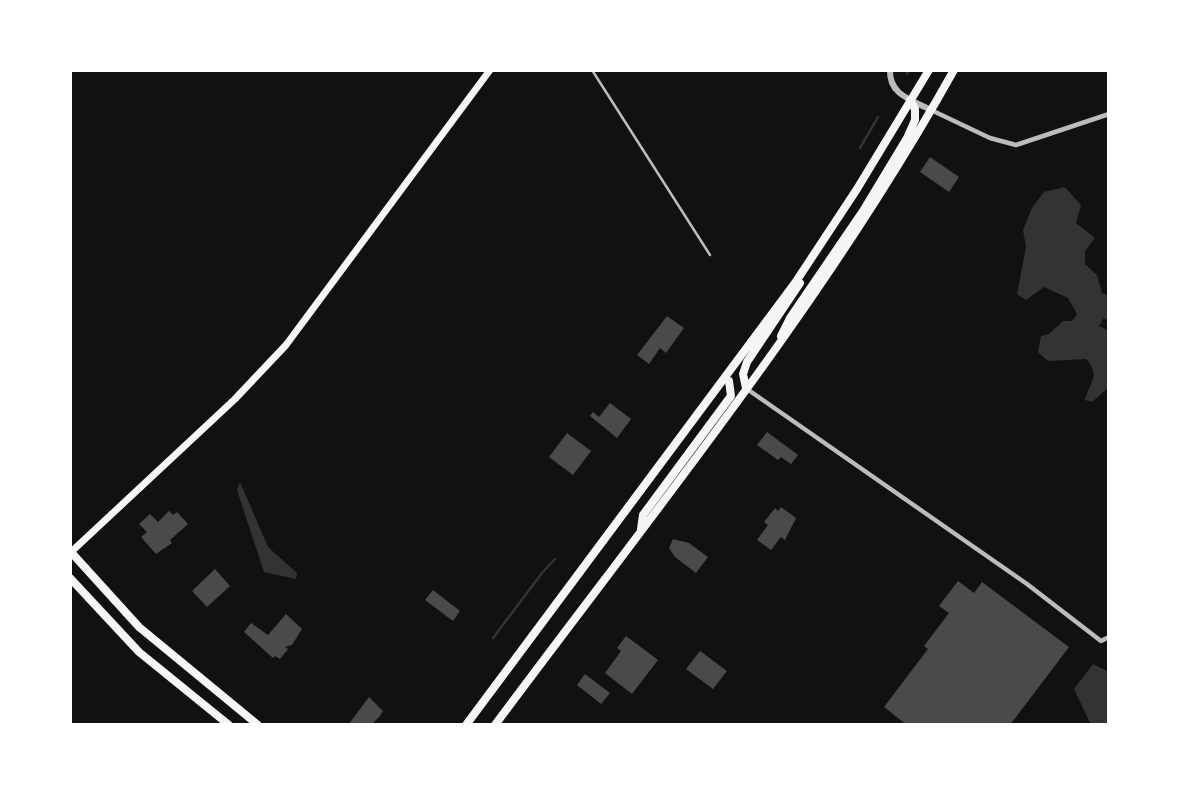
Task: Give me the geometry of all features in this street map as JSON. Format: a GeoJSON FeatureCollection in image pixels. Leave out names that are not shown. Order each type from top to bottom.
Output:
{"type":"FeatureCollection","features":[{"type":"Feature","properties":{"kind":"main road"},"geometry":{"type":"LineString","coordinates":[[258,725],[139,628],[70,552],[236,399],[286,345],[490,70]]}},
{"type":"Feature","properties":{"kind":"main road"},"geometry":{"type":"LineString","coordinates":[[466,725],[808,263],[929,70]]}},
{"type":"Feature","properties":{"kind":"main road"},"geometry":{"type":"LineString","coordinates":[[495,725],[780,342],[851,242],[954,70]]}},
{"type":"Feature","properties":{"kind":"main road"},"geometry":{"type":"LineString","coordinates":[[780,342],[790,317],[863,211],[907,138],[915,120],[911,100]]}},
{"type":"Feature","properties":{"kind":"main road"},"geometry":{"type":"LineString","coordinates":[[746,388],[743,374],[747,362],[796,290],[808,263]]}},
{"type":"Feature","properties":{"kind":"main road"},"geometry":{"type":"LineString","coordinates":[[729,381],[746,388]]}},
{"type":"Feature","properties":{"kind":"main road"},"geometry":{"type":"LineString","coordinates":[[712,393],[729,381]]}},
{"type":"Feature","properties":{"kind":"main road"},"geometry":{"type":"LineString","coordinates":[[641,529],[643,514],[731,396],[729,381]]}},
{"type":"Feature","properties":{"kind":"main road"},"geometry":{"type":"LineString","coordinates":[[70,578],[128,642],[229,725]]}},
{"type":"Feature","properties":{"kind":"main road"},"geometry":{"type":"LineString","coordinates":[[209,710],[220,695]]}},
{"type":"Feature","properties":{"kind":"street"},"geometry":{"type":"LineString","coordinates":[[890,70],[894,90],[990,138],[1016,145],[1109,114]]}},
{"type":"Feature","properties":{"kind":"street"},"geometry":{"type":"LineString","coordinates":[[746,388],[1027,584],[1101,641],[1109,636]]}},
{"type":"Feature","properties":{"kind":"lane"},"geometry":{"type":"LineString","coordinates":[[592,70],[710,255]]}},
{"type":"Feature","properties":{"kind":"shaded area"},"geometry":{"type":"Polygon","coordinates":[[[1065,187],[1081,205],[1076,223],[1095,238],[1085,251],[1085,264],[1097,275],[1102,293],[1109,296],[1109,320],[1103,319],[1101,322],[1109,326],[1101,323],[1099,326],[1109,331],[1109,387],[1092,402],[1085,400],[1094,374],[1086,359],[1048,361],[1038,352],[1041,336],[1049,334],[1063,321],[1072,321],[1077,314],[1068,298],[1044,287],[1026,300],[1017,294],[1026,247],[1023,230],[1032,208],[1044,192],[1065,187]]]}},
{"type":"Feature","properties":{"kind":"shaded area"},"geometry":{"type":"Polygon","coordinates":[[[240,482],[268,547],[297,573],[296,579],[264,572],[237,490],[240,482]]]}},
{"type":"Feature","properties":{"kind":"shaded area"},"geometry":{"type":"Polygon","coordinates":[[[1093,664],[1109,672],[1109,725],[1091,725],[1074,689],[1093,664]]]}},
{"type":"Feature","properties":{"kind":"building"},"geometry":{"type":"Polygon","coordinates":[[[930,157],[959,177],[949,192],[920,172],[930,157]]]}},
{"type":"Feature","properties":{"kind":"building"},"geometry":{"type":"Polygon","coordinates":[[[667,316],[684,328],[666,353],[660,348],[649,364],[637,355],[667,316]]]}},
{"type":"Feature","properties":{"kind":"building"},"geometry":{"type":"Polygon","coordinates":[[[610,403],[631,419],[617,438],[590,416],[593,412],[599,417],[610,403]]]}},
{"type":"Feature","properties":{"kind":"building"},"geometry":{"type":"Polygon","coordinates":[[[767,432],[798,455],[791,464],[781,457],[778,460],[757,445],[767,432]]]}},
{"type":"Feature","properties":{"kind":"building"},"geometry":{"type":"Polygon","coordinates":[[[567,433],[591,451],[573,475],[549,457],[567,433]]]}},
{"type":"Feature","properties":{"kind":"building"},"geometry":{"type":"Polygon","coordinates":[[[781,507],[796,518],[785,540],[781,537],[771,550],[757,540],[768,525],[764,522],[775,508],[778,511],[781,507]]]}},
{"type":"Feature","properties":{"kind":"building"},"geometry":{"type":"Polygon","coordinates":[[[169,511],[173,515],[177,512],[188,524],[170,540],[172,543],[156,554],[141,537],[147,532],[139,524],[150,514],[158,522],[169,511]]]}},
{"type":"Feature","properties":{"kind":"building"},"geometry":{"type":"Polygon","coordinates":[[[673,539],[689,543],[708,557],[696,573],[675,557],[669,548],[673,539]]]}},
{"type":"Feature","properties":{"kind":"building"},"geometry":{"type":"Polygon","coordinates":[[[215,569],[230,586],[207,607],[192,591],[215,569]]]}},
{"type":"Feature","properties":{"kind":"building"},"geometry":{"type":"Polygon","coordinates":[[[958,581],[974,593],[982,582],[1069,647],[1010,725],[907,725],[884,707],[928,649],[924,646],[949,613],[939,606],[958,581]]]}},
{"type":"Feature","properties":{"kind":"building"},"geometry":{"type":"Polygon","coordinates":[[[433,590],[460,611],[453,621],[425,600],[433,590]]]}},
{"type":"Feature","properties":{"kind":"building"},"geometry":{"type":"Polygon","coordinates":[[[286,614],[302,629],[292,645],[285,647],[288,649],[280,659],[275,656],[273,658],[244,632],[251,623],[268,635],[286,614]]]}},
{"type":"Feature","properties":{"kind":"building"},"geometry":{"type":"Polygon","coordinates":[[[626,636],[658,660],[632,694],[605,673],[621,651],[617,648],[626,636]]]}},
{"type":"Feature","properties":{"kind":"building"},"geometry":{"type":"Polygon","coordinates":[[[700,651],[727,671],[713,689],[686,669],[700,651]]]}},
{"type":"Feature","properties":{"kind":"building"},"geometry":{"type":"Polygon","coordinates":[[[585,674],[610,693],[601,704],[577,685],[585,674]]]}},
{"type":"Feature","properties":{"kind":"building"},"geometry":{"type":"Polygon","coordinates":[[[369,697],[383,711],[379,717],[371,725],[348,725],[369,697]]]}},
{"type":"Feature","properties":{"kind":"waterway"},"geometry":{"type":"LineString","coordinates":[[907,74],[909,70]]}},
{"type":"Feature","properties":{"kind":"waterway"},"geometry":{"type":"LineString","coordinates":[[860,148],[878,117]]}},
{"type":"Feature","properties":{"kind":"waterway"},"geometry":{"type":"LineString","coordinates":[[493,638],[555,559]]}}]}
